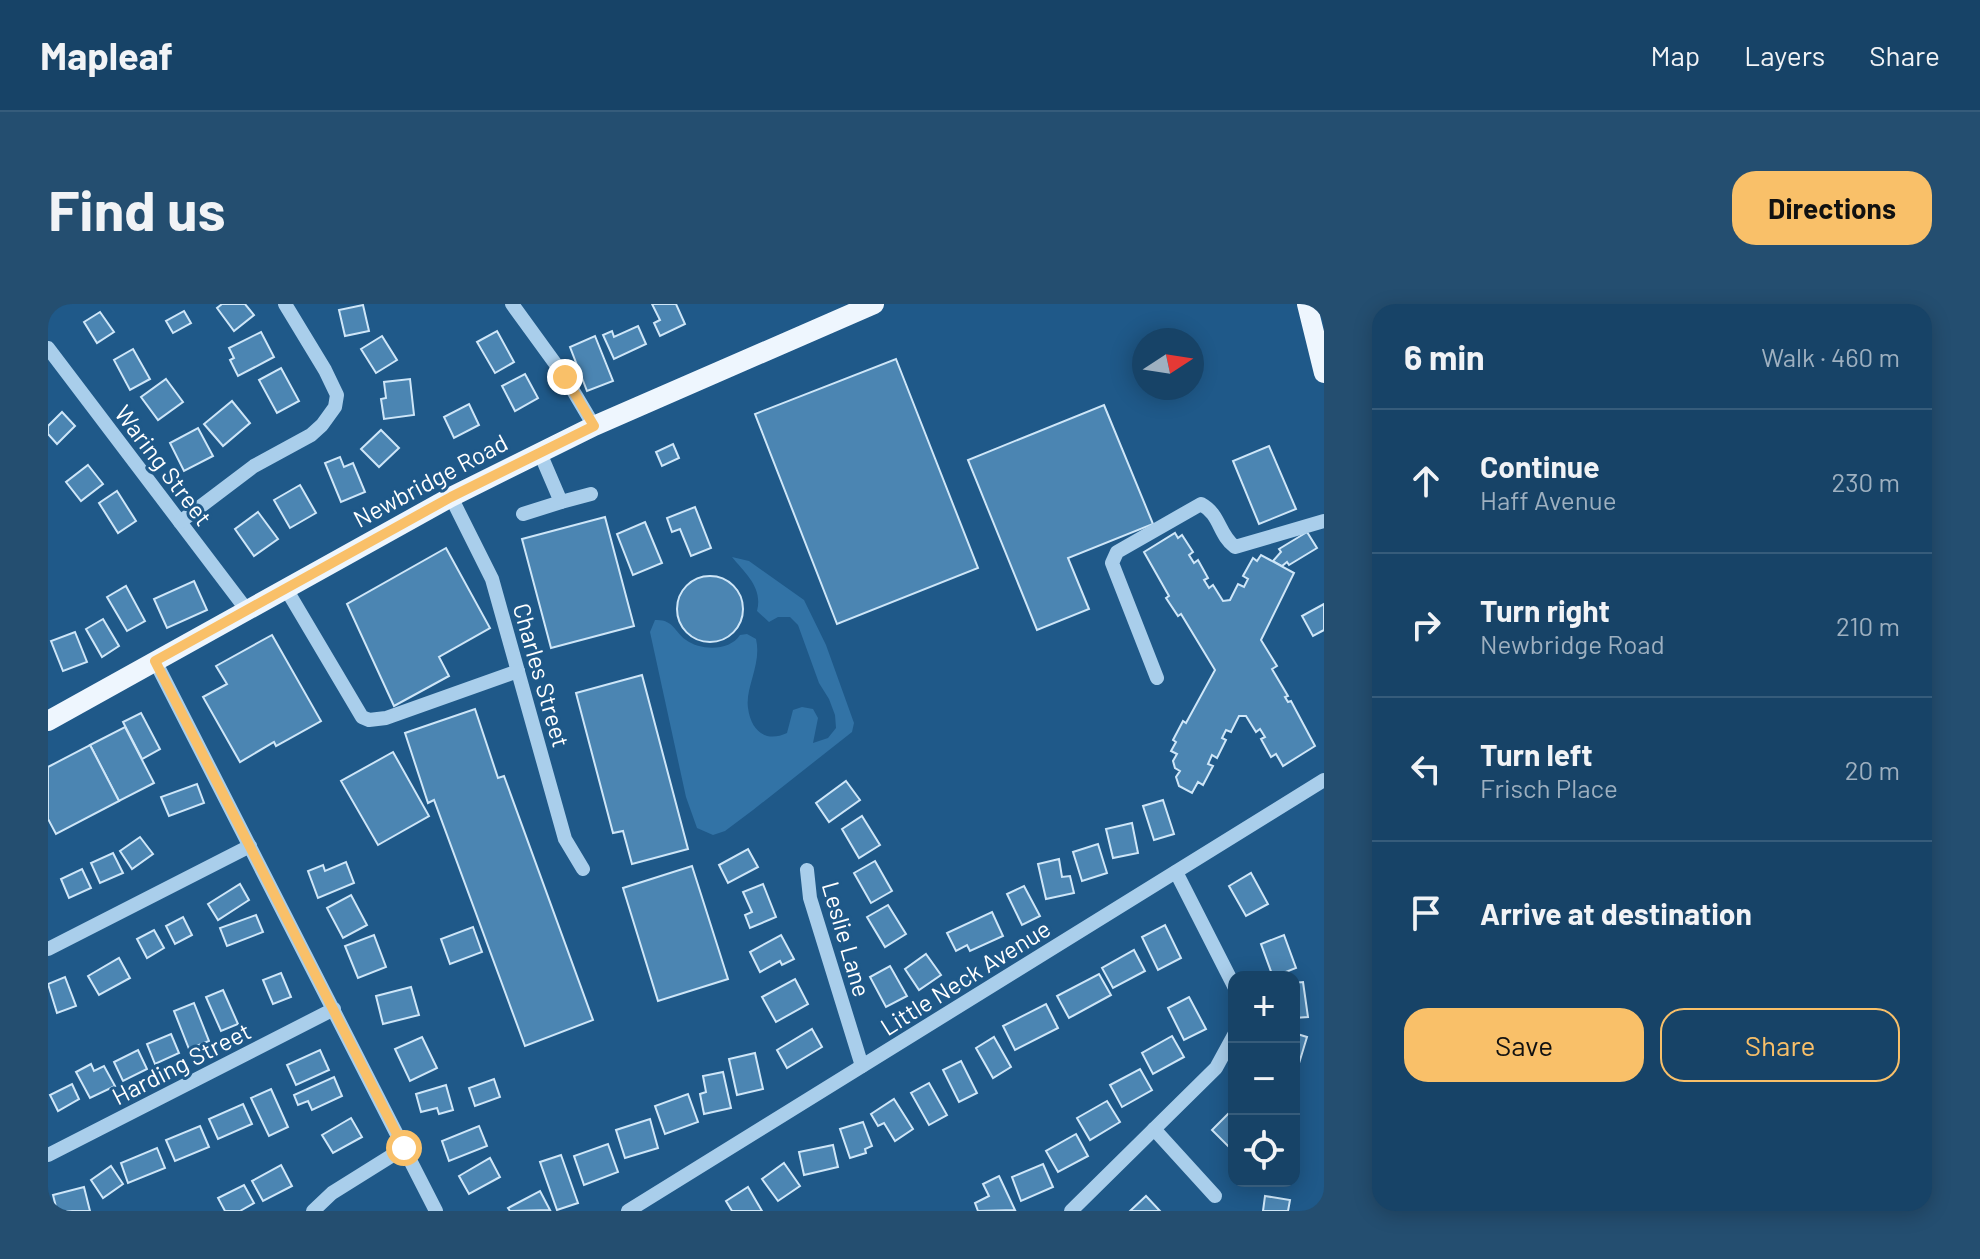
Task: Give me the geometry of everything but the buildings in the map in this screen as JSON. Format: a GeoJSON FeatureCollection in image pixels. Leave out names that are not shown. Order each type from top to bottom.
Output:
{"type":"FeatureCollection","features":[{"type":"Feature","properties":{"kind":"main road","name":"Newbridge Road"},"geometry":{"type":"LineString","coordinates":[[48,721],[451,497],[594,426],[848,309],[874,304]]}},
{"type":"Feature","properties":{"kind":"main road"},"geometry":{"type":"LineString","coordinates":[[1307,304],[1324,373]]}},
{"type":"Feature","properties":{"kind":"street"},"geometry":{"type":"LineString","coordinates":[[180,522],[254,466],[311,435],[335,407],[337,395],[325,370],[285,304]]}},
{"type":"Feature","properties":{"kind":"street"},"geometry":{"type":"LineString","coordinates":[[512,304],[565,377],[594,426]]}},
{"type":"Feature","properties":{"kind":"street","name":"Waring Street"},"geometry":{"type":"LineString","coordinates":[[48,348],[246,609]]}},
{"type":"Feature","properties":{"kind":"street"},"geometry":{"type":"LineString","coordinates":[[540,453],[561,502]]}},
{"type":"Feature","properties":{"kind":"street"},"geometry":{"type":"LineString","coordinates":[[523,514],[591,494]]}},
{"type":"Feature","properties":{"kind":"street","name":"Charles Street"},"geometry":{"type":"LineString","coordinates":[[451,497],[492,579],[565,839],[583,869]]}},
{"type":"Feature","properties":{"kind":"street"},"geometry":{"type":"LineString","coordinates":[[1157,678],[1112,563],[1117,552],[1201,504],[1212,510],[1227,541],[1235,547],[1324,521]]}},
{"type":"Feature","properties":{"kind":"street"},"geometry":{"type":"LineString","coordinates":[[285,587],[362,717],[369,720],[386,718],[518,671]]}},
{"type":"Feature","properties":{"kind":"street"},"geometry":{"type":"LineString","coordinates":[[155,661],[436,1211]]}},
{"type":"Feature","properties":{"kind":"street","name":"Little Neck Avenue"},"geometry":{"type":"LineString","coordinates":[[628,1211],[1324,780]]}},
{"type":"Feature","properties":{"kind":"street"},"geometry":{"type":"LineString","coordinates":[[48,949],[250,846]]}},
{"type":"Feature","properties":{"kind":"street","name":"Leslie Lane"},"geometry":{"type":"LineString","coordinates":[[807,870],[810,898],[862,1066]]}},
{"type":"Feature","properties":{"kind":"street"},"geometry":{"type":"LineString","coordinates":[[1176,872],[1228,974]]}},
{"type":"Feature","properties":{"kind":"street","name":"Harding Street"},"geometry":{"type":"LineString","coordinates":[[48,1155],[334,1009]]}},
{"type":"Feature","properties":{"kind":"street"},"geometry":{"type":"LineString","coordinates":[[1071,1211],[1216,1068],[1230,1043]]}},
{"type":"Feature","properties":{"kind":"street"},"geometry":{"type":"LineString","coordinates":[[1154,1129],[1215,1196]]}},
{"type":"Feature","properties":{"kind":"street"},"geometry":{"type":"LineString","coordinates":[[313,1211],[332,1193],[404,1148]]}},
{"type":"Feature","properties":{"kind":"shaded area"},"geometry":{"type":"Polygon","coordinates":[[[732,557],[749,561],[804,600],[826,645],[854,723],[852,732],[725,831],[713,835],[697,828],[686,797],[650,632],[655,620],[670,624],[686,640],[699,646],[722,647],[747,634],[756,639],[757,657],[748,708],[752,723],[766,736],[787,733],[793,710],[802,707],[813,709],[818,718],[813,743],[828,738],[836,728],[835,715],[819,683],[798,625],[790,617],[778,617],[769,622],[757,611],[755,588],[732,557]]]}},
{"type":"Feature","properties":{"kind":"route"},"geometry":{"type":"LineString","coordinates":[[404,1148],[155,661],[451,497],[594,426],[565,377]]}}]}
